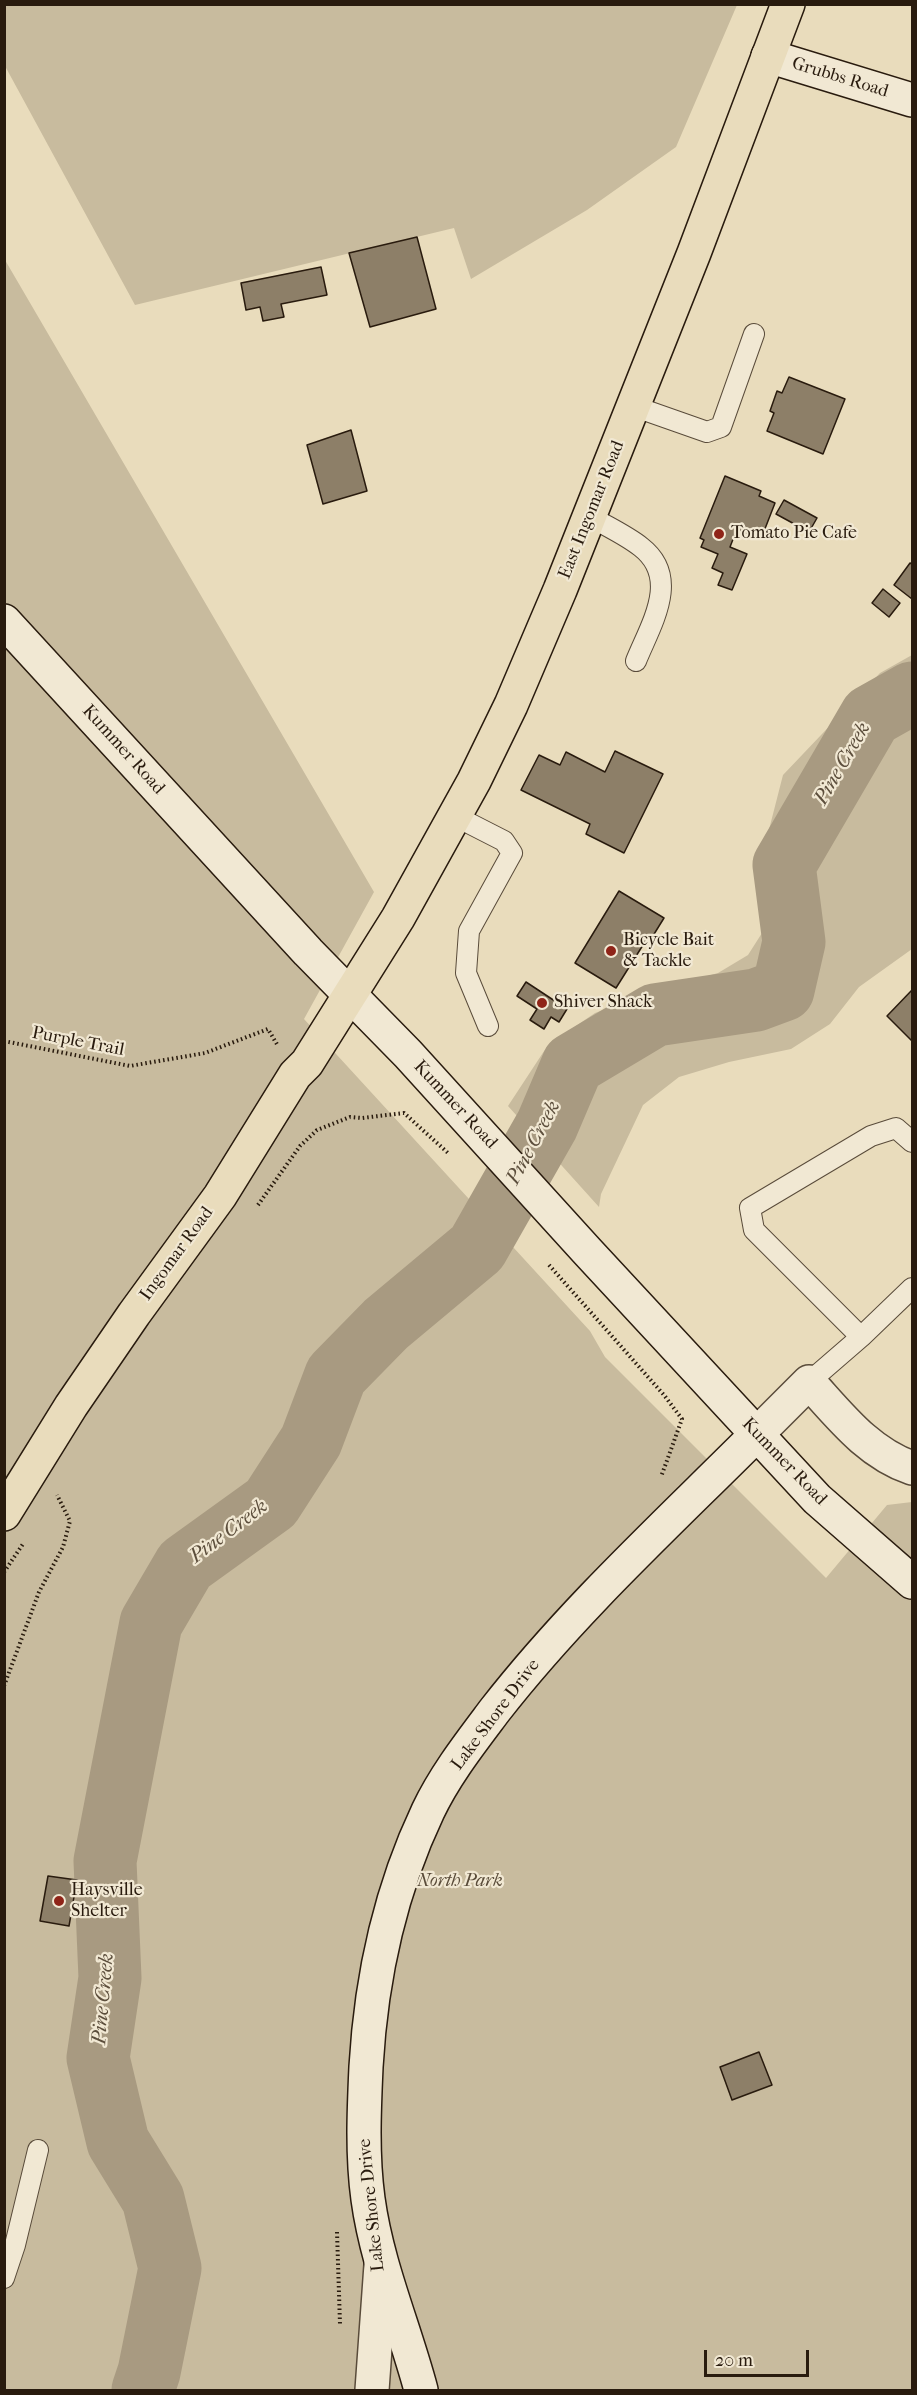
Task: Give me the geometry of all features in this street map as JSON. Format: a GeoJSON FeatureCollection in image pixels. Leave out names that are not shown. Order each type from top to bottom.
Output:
{"type":"FeatureCollection","features":[{"type":"Feature","properties":{"kind":"main road","name":"East Ingomar Road"},"geometry":{"type":"LineString","coordinates":[[350,995],[398,918],[455,816],[511,705],[694,253],[788,4]]}},
{"type":"Feature","properties":{"kind":"main road","name":"Ingomar Road"},"geometry":{"type":"LineString","coordinates":[[4,1514],[83,1388],[220,1196],[295,1075],[307,1063],[350,995]]}},
{"type":"Feature","properties":{"kind":"street","name":"Grubbs Road"},"geometry":{"type":"LineString","coordinates":[[768,56],[912,100]]}},
{"type":"Feature","properties":{"kind":"street","name":"Kummer Road"},"geometry":{"type":"LineString","coordinates":[[4,621],[308,952],[486,1138],[586,1251],[817,1499],[912,1582]]}},
{"type":"Feature","properties":{"kind":"street","name":"Lake Shore Drive"},"geometry":{"type":"LineString","coordinates":[[372,2391],[381,2265],[368,2198],[364,2126],[369,2015],[381,1949],[405,1863],[429,1808],[469,1745],[520,1678],[596,1594],[809,1382]]}},
{"type":"Feature","properties":{"kind":"street"},"geometry":{"type":"LineString","coordinates":[[809,1382],[864,1441],[880,1454],[912,1468]]}},
{"type":"Feature","properties":{"kind":"street"},"geometry":{"type":"LineString","coordinates":[[381,2265],[421,2391]]}},
{"type":"Feature","properties":{"kind":"lane"},"geometry":{"type":"LineString","coordinates":[[633,406],[706,432],[720,427],[754,333]]}},
{"type":"Feature","properties":{"kind":"lane"},"geometry":{"type":"LineString","coordinates":[[589,516],[642,547],[659,568],[662,598],[636,660]]}},
{"type":"Feature","properties":{"kind":"lane"},"geometry":{"type":"LineString","coordinates":[[455,816],[504,841],[512,853],[469,932],[466,973],[488,1026]]}},
{"type":"Feature","properties":{"kind":"lane"},"geometry":{"type":"LineString","coordinates":[[861,1337],[754,1230],[750,1208],[871,1136],[896,1128],[912,1142]]}},
{"type":"Feature","properties":{"kind":"lane"},"geometry":{"type":"LineString","coordinates":[[809,1382],[861,1337],[912,1288]]}},
{"type":"Feature","properties":{"kind":"lane"},"geometry":{"type":"LineString","coordinates":[[4,2278],[15,2245],[38,2150]]}},
{"type":"Feature","properties":{"kind":"path","name":"Purple Trail"},"geometry":{"type":"LineString","coordinates":[[4,1041],[130,1066],[206,1053],[268,1029],[295,1075]]}},
{"type":"Feature","properties":{"kind":"path"},"geometry":{"type":"LineString","coordinates":[[254,1211],[300,1146],[317,1130],[350,1117],[362,1118],[404,1113],[451,1156]]}},
{"type":"Feature","properties":{"kind":"path"},"geometry":{"type":"LineString","coordinates":[[4,1686],[39,1592],[63,1547],[70,1521],[56,1492],[50,1502]]}},
{"type":"Feature","properties":{"kind":"path"},"geometry":{"type":"LineString","coordinates":[[4,1572],[25,1541]]}},
{"type":"Feature","properties":{"kind":"green space"},"geometry":{"type":"Polygon","coordinates":[[[4,5],[737,5],[676,147],[587,210],[471,279],[454,228],[135,305],[5,66],[4,5]]]}},
{"type":"Feature","properties":{"kind":"green space","name":"North Park"},"geometry":{"type":"Polygon","coordinates":[[[5,260],[374,892],[304,1019],[590,1331],[605,1357],[826,1578],[887,1505],[912,1502],[912,2390],[5,2390],[5,260]]]}},
{"type":"Feature","properties":{"kind":"green space"},"geometry":{"type":"Polygon","coordinates":[[[912,655],[912,949],[859,987],[830,1024],[791,1049],[729,1062],[679,1077],[643,1105],[601,1194],[599,1207],[508,1106],[548,1045],[595,1013],[650,992],[718,973],[748,955],[762,933],[763,853],[783,775],[880,673],[912,655]]]}},
{"type":"Feature","properties":{"kind":"building"},"geometry":{"type":"Polygon","coordinates":[[[417,237],[436,309],[370,327],[349,253],[417,237]]]}},
{"type":"Feature","properties":{"kind":"building"},"geometry":{"type":"Polygon","coordinates":[[[321,267],[327,295],[281,304],[284,317],[263,321],[260,307],[246,310],[241,283],[321,267]]]}},
{"type":"Feature","properties":{"kind":"building"},"geometry":{"type":"Polygon","coordinates":[[[789,377],[845,399],[823,454],[767,431],[774,413],[770,411],[777,391],[782,393],[789,377]]]}},
{"type":"Feature","properties":{"kind":"building"},"geometry":{"type":"Polygon","coordinates":[[[351,430],[367,491],[323,504],[307,445],[351,430]]]}},
{"type":"Feature","properties":{"kind":"building","name":"Tomato Pie Cafe"},"geometry":{"type":"Polygon","coordinates":[[[725,476],[761,491],[759,496],[775,503],[761,539],[737,529],[730,547],[747,554],[732,590],[718,585],[723,573],[712,568],[718,554],[701,547],[704,540],[700,538],[725,476]]]}},
{"type":"Feature","properties":{"kind":"building"},"geometry":{"type":"Polygon","coordinates":[[[784,500],[817,518],[809,532],[776,514],[784,500]]]}},
{"type":"Feature","properties":{"kind":"building"},"geometry":{"type":"Polygon","coordinates":[[[910,563],[912,564],[912,599],[894,585],[910,563]]]}},
{"type":"Feature","properties":{"kind":"building"},"geometry":{"type":"Polygon","coordinates":[[[883,589],[900,603],[889,617],[872,603],[883,589]]]}},
{"type":"Feature","properties":{"kind":"building"},"geometry":{"type":"Polygon","coordinates":[[[615,751],[663,774],[624,853],[586,834],[590,824],[521,790],[539,755],[560,765],[566,752],[605,772],[615,751]]]}},
{"type":"Feature","properties":{"kind":"building","name":"Bicycle Bait & Tackle"},"geometry":{"type":"Polygon","coordinates":[[[619,891],[664,918],[651,939],[648,937],[616,988],[575,963],[619,891]]]}},
{"type":"Feature","properties":{"kind":"building","name":"Shiver Shack"},"geometry":{"type":"Polygon","coordinates":[[[526,982],[567,1009],[559,1022],[551,1017],[544,1029],[530,1020],[537,1009],[517,996],[526,982]]]}},
{"type":"Feature","properties":{"kind":"building"},"geometry":{"type":"Polygon","coordinates":[[[912,990],[912,1041],[887,1016],[912,990]]]}},
{"type":"Feature","properties":{"kind":"building","name":"Haysville Shelter"},"geometry":{"type":"Polygon","coordinates":[[[48,1876],[77,1880],[69,1926],[40,1921],[48,1876]]]}},
{"type":"Feature","properties":{"kind":"building"},"geometry":{"type":"Polygon","coordinates":[[[759,2052],[772,2085],[732,2100],[720,2067],[759,2052]]]}},
{"type":"Feature","properties":{"kind":"waterway","name":"Pine Creek"},"geometry":{"type":"LineString","coordinates":[[143,2390],[149,2372],[170,2268],[153,2199],[118,2142],[98,2058],[110,1978],[105,1861],[151,1623],[185,1565],[271,1503],[311,1441],[336,1375],[386,1324],[477,1248],[547,1125],[573,1064],[655,1015],[756,1000],[783,990],[794,942],[784,865],[871,716],[912,693]]}},
{"type":"Feature","properties":{"kind":"place","name":"Tomato Pie Cafe"},"geometry":{"type":"Point","coordinates":[719,534]}},
{"type":"Feature","properties":{"kind":"place","name":"Bicycle Bait & Tackle"},"geometry":{"type":"Point","coordinates":[611,951]}},
{"type":"Feature","properties":{"kind":"place","name":"Shiver Shack"},"geometry":{"type":"Point","coordinates":[542,1003]}},
{"type":"Feature","properties":{"kind":"place","name":"Haysville Shelter"},"geometry":{"type":"Point","coordinates":[59,1901]}}]}
